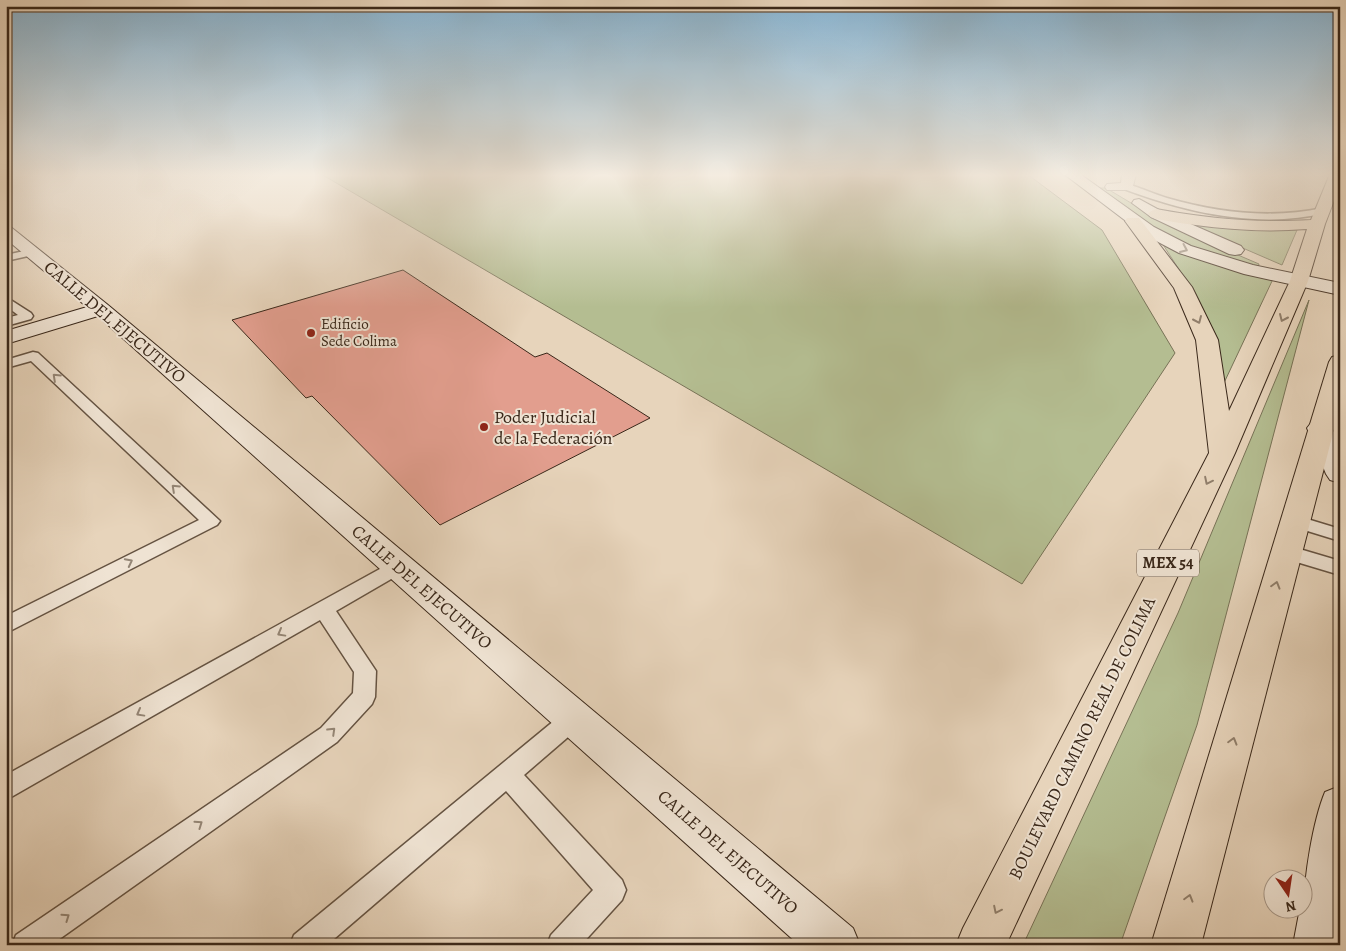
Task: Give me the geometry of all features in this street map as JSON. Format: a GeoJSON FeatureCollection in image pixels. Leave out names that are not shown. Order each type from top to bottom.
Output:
{"type":"FeatureCollection","features":[{"type":"Feature","properties":{"kind":"main road"},"geometry":{"type":"LineString","coordinates":[[1181,218],[1208,223],[1267,228],[1318,218]]}},
{"type":"Feature","properties":{"kind":"main road","name":"BOULEVARD CAMINO REAL DE COLIMA"},"geometry":{"type":"LineString","coordinates":[[980,945],[1222,453],[1300,276],[1320,218]]}},
{"type":"Feature","properties":{"kind":"main road"},"geometry":{"type":"LineString","coordinates":[[1133,221],[1183,287],[1207,340],[1222,453]]}},
{"type":"Feature","properties":{"kind":"main road"},"geometry":{"type":"LineString","coordinates":[[1176,945],[1340,362]]}},
{"type":"Feature","properties":{"kind":"street"},"geometry":{"type":"LineString","coordinates":[[1130,218],[1163,240],[1193,253],[1230,265],[1300,276],[1340,278]]}},
{"type":"Feature","properties":{"kind":"street"},"geometry":{"type":"LineString","coordinates":[[1166,218],[1269,265],[1340,289]]}},
{"type":"Feature","properties":{"kind":"street","name":"CALLE DEL EJECUTIVO"},"geometry":{"type":"LineString","coordinates":[[6,231],[19,255],[101,309],[836,945]]}},
{"type":"Feature","properties":{"kind":"street"},"geometry":{"type":"LineString","coordinates":[[6,338],[101,309]]}},
{"type":"Feature","properties":{"kind":"street"},"geometry":{"type":"LineString","coordinates":[[1320,428],[1340,474]]}},
{"type":"Feature","properties":{"kind":"street"},"geometry":{"type":"LineString","coordinates":[[1318,945],[1340,806]]}},
{"type":"Feature","properties":{"kind":"lane"},"geometry":{"type":"LineString","coordinates":[[6,300],[27,316],[6,322]]}},
{"type":"Feature","properties":{"kind":"lane"},"geometry":{"type":"LineString","coordinates":[[6,364],[33,356],[210,521],[6,624]]}},
{"type":"Feature","properties":{"kind":"lane"},"geometry":{"type":"LineString","coordinates":[[1290,536],[1340,535]]}},
{"type":"Feature","properties":{"kind":"lane"},"geometry":{"type":"LineString","coordinates":[[1290,536],[1340,568]]}},
{"type":"Feature","properties":{"kind":"lane"},"geometry":{"type":"LineString","coordinates":[[6,788],[398,566]]}},
{"type":"Feature","properties":{"kind":"lane"},"geometry":{"type":"LineString","coordinates":[[26,945],[329,735],[364,697],[366,671],[324,609]]}},
{"type":"Feature","properties":{"kind":"lane"},"geometry":{"type":"LineString","coordinates":[[304,945],[574,718]]}},
{"type":"Feature","properties":{"kind":"lane"},"geometry":{"type":"LineString","coordinates":[[507,774],[612,890],[561,945]]}},
{"type":"Feature","properties":{"kind":"green space"},"geometry":{"type":"Polygon","coordinates":[[[397,218],[1086,218],[1102,230],[1175,353],[1022,584],[397,218]]]}},
{"type":"Feature","properties":{"kind":"green space"},"geometry":{"type":"Polygon","coordinates":[[[1142,218],[1158,218],[1259,264],[1258,268],[1231,261],[1170,238],[1142,218]]]}},
{"type":"Feature","properties":{"kind":"green space"},"geometry":{"type":"Polygon","coordinates":[[[1178,220],[1237,228],[1297,230],[1282,265],[1178,220]]]}},
{"type":"Feature","properties":{"kind":"green space"},"geometry":{"type":"Polygon","coordinates":[[[1162,243],[1273,279],[1223,385],[1196,296],[1162,243]]]}},
{"type":"Feature","properties":{"kind":"green space"},"geometry":{"type":"Polygon","coordinates":[[[1309,300],[1197,725],[1120,945],[1023,945],[1178,613],[1309,300]]]}},
{"type":"Feature","properties":{"kind":"building"},"geometry":{"type":"Polygon","coordinates":[[[403,270],[535,357],[547,353],[650,418],[440,525],[312,396],[306,398],[232,320],[403,270]]]}},
{"type":"Feature","properties":{"kind":"place","name":"Edificio Sede Colima"},"geometry":{"type":"Point","coordinates":[311,333]}},
{"type":"Feature","properties":{"kind":"place","name":"Poder Judicial de la Federación"},"geometry":{"type":"Point","coordinates":[484,427]}}]}
